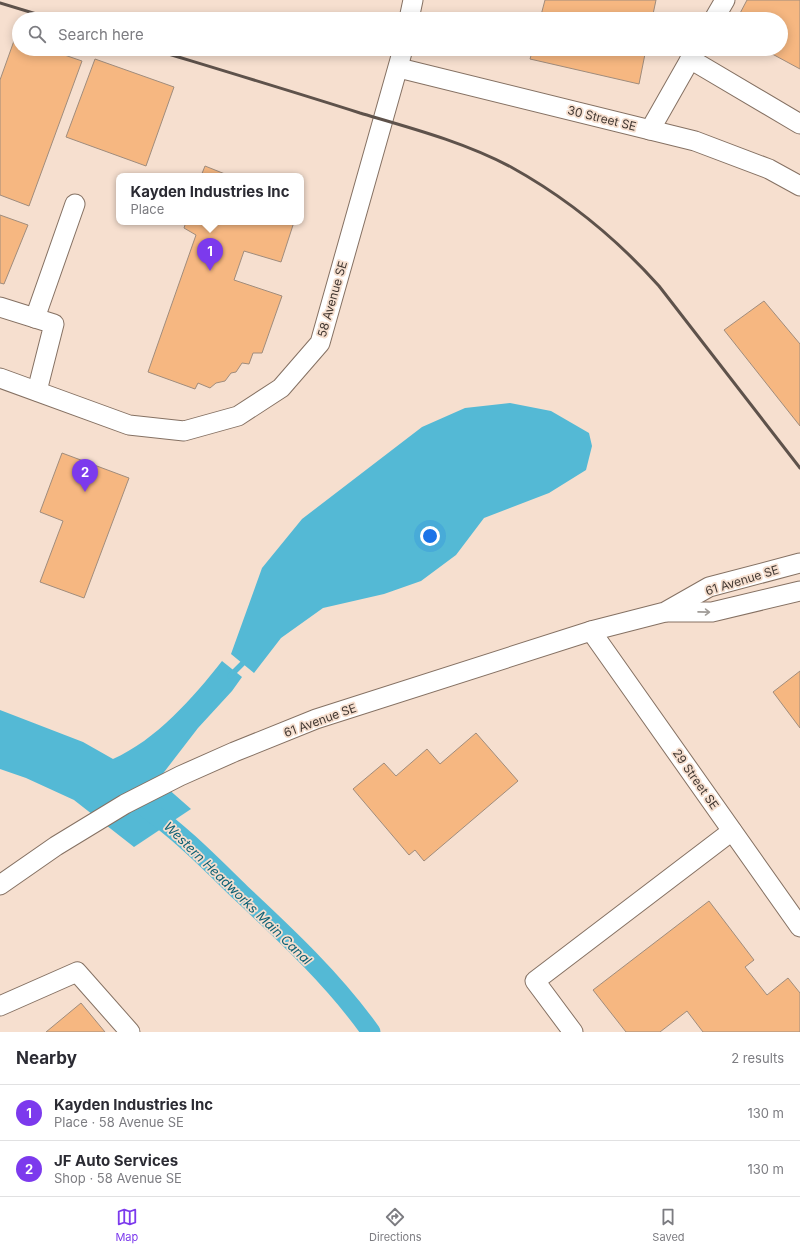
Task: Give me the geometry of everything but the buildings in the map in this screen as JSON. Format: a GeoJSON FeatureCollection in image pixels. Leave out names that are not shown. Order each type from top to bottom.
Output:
{"type":"FeatureCollection","features":[{"type":"Feature","properties":{"kind":"street"},"geometry":{"type":"LineString","coordinates":[[410,12],[413,0]]}},
{"type":"Feature","properties":{"kind":"street"},"geometry":{"type":"LineString","coordinates":[[718,12],[725,0]]}},
{"type":"Feature","properties":{"kind":"street","name":"58 Avenue SE"},"geometry":{"type":"LineString","coordinates":[[0,378],[129,425],[184,431],[238,416],[281,388],[320,344],[402,56]]}},
{"type":"Feature","properties":{"kind":"street"},"geometry":{"type":"LineString","coordinates":[[650,130],[692,56]]}},
{"type":"Feature","properties":{"kind":"street"},"geometry":{"type":"LineString","coordinates":[[696,56],[800,124]]}},
{"type":"Feature","properties":{"kind":"street","name":"30 Street SE"},"geometry":{"type":"LineString","coordinates":[[399,68],[695,141],[769,169],[800,186]]}},
{"type":"Feature","properties":{"kind":"street"},"geometry":{"type":"LineString","coordinates":[[35,318],[75,204]]}},
{"type":"Feature","properties":{"kind":"street"},"geometry":{"type":"LineString","coordinates":[[0,307],[54,324],[37,391]]}},
{"type":"Feature","properties":{"kind":"street","name":"61 Avenue SE"},"geometry":{"type":"LineString","coordinates":[[665,612],[709,587],[800,563]]}},
{"type":"Feature","properties":{"kind":"street","name":"61 Avenue SE"},"geometry":{"type":"LineString","coordinates":[[0,885],[56,846],[125,804],[180,776],[316,719],[591,631],[665,612],[712,612],[800,591]]}},
{"type":"Feature","properties":{"kind":"street","name":"29 Street SE"},"geometry":{"type":"LineString","coordinates":[[591,631],[800,928]]}},
{"type":"Feature","properties":{"kind":"street"},"geometry":{"type":"LineString","coordinates":[[573,1032],[535,981],[732,831]]}},
{"type":"Feature","properties":{"kind":"street"},"geometry":{"type":"LineString","coordinates":[[0,1006],[77,972],[130,1032]]}},
{"type":"Feature","properties":{"kind":"water"},"geometry":{"type":"Polygon","coordinates":[[[510,403],[551,411],[589,433],[592,446],[586,470],[549,493],[484,518],[456,555],[421,581],[384,594],[323,608],[281,638],[254,673],[231,654],[262,568],[302,519],[422,427],[465,408],[510,403]]]}},
{"type":"Feature","properties":{"kind":"water"},"geometry":{"type":"Polygon","coordinates":[[[222,661],[242,677],[232,691],[198,728],[158,780],[191,809],[134,847],[74,800],[26,778],[0,769],[0,710],[83,742],[113,759],[144,741],[173,717],[222,661]]]}},
{"type":"Feature","properties":{"kind":"waterway"},"geometry":{"type":"LineString","coordinates":[[230,676],[243,663]]}},
{"type":"Feature","properties":{"kind":"waterway","name":"Western Headworks Main Canal"},"geometry":{"type":"LineString","coordinates":[[148,810],[173,829],[293,942],[342,995],[371,1032]]}},
{"type":"Feature","properties":{"kind":"railway"},"geometry":{"type":"LineString","coordinates":[[0,3],[30,12]]}},
{"type":"Feature","properties":{"kind":"railway"},"geometry":{"type":"LineString","coordinates":[[175,56],[456,143],[511,167],[552,192],[608,235],[643,268],[659,286],[800,468]]}},
{"type":"Feature","properties":{"kind":"place","name":"Kayden Industries Inc"},"geometry":{"type":"Point","coordinates":[210,271]}},
{"type":"Feature","properties":{"kind":"place","name":"JF Auto Services"},"geometry":{"type":"Point","coordinates":[85,492]}}]}
